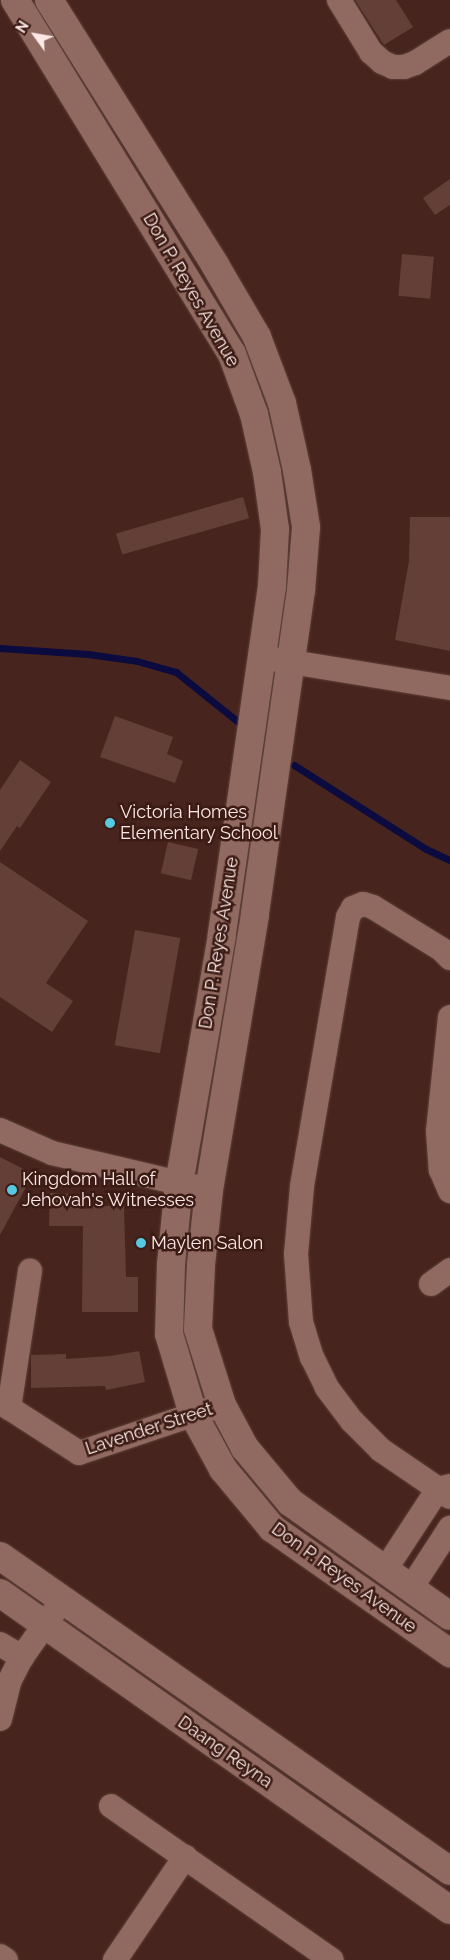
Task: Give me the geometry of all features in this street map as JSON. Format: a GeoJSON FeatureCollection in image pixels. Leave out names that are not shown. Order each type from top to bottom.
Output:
{"type":"FeatureCollection","features":[{"type":"Feature","properties":{"kind":"street","name":"Don P. Reyes Avenue"},"geometry":{"type":"LineString","coordinates":[[15,0],[232,354],[254,414],[267,472],[275,529],[272,586],[222,934],[179,1183],[171,1264],[169,1334],[193,1414],[223,1468],[272,1528],[446,1641]]}},
{"type":"Feature","properties":{"kind":"street","name":"Don P. Reyes Avenue"},"geometry":{"type":"LineString","coordinates":[[49,0],[215,265],[252,329],[282,403],[297,470],[306,528],[301,590],[255,915],[210,1190],[201,1265],[198,1328],[222,1405],[245,1448],[290,1502],[450,1616]]}},
{"type":"Feature","properties":{"kind":"street"},"geometry":{"type":"LineString","coordinates":[[339,0],[371,52],[382,62],[393,67],[404,67],[415,63],[450,41]]}},
{"type":"Feature","properties":{"kind":"street"},"geometry":{"type":"LineString","coordinates":[[261,658],[450,688]]}},
{"type":"Feature","properties":{"kind":"street"},"geometry":{"type":"LineString","coordinates":[[385,1570],[446,1491],[381,1450],[352,1421],[327,1388],[312,1357],[301,1322],[296,1254],[302,1187],[348,917],[353,908],[363,904],[372,907],[441,949],[450,958]]}},
{"type":"Feature","properties":{"kind":"street"},"geometry":{"type":"LineString","coordinates":[[450,1017],[438,1131],[441,1170],[450,1191]]}},
{"type":"Feature","properties":{"kind":"street"},"geometry":{"type":"LineString","coordinates":[[0,1130],[52,1153],[210,1190]]}},
{"type":"Feature","properties":{"kind":"street"},"geometry":{"type":"LineString","coordinates":[[431,1284],[450,1270]]}},
{"type":"Feature","properties":{"kind":"street"},"geometry":{"type":"LineString","coordinates":[[5,1405],[30,1271]]}},
{"type":"Feature","properties":{"kind":"street","name":"Lavender Street"},"geometry":{"type":"LineString","coordinates":[[5,1405],[79,1453],[222,1405]]}},
{"type":"Feature","properties":{"kind":"street"},"geometry":{"type":"LineString","coordinates":[[411,1588],[450,1528]]}},
{"type":"Feature","properties":{"kind":"street","name":"Daang Reyna"},"geometry":{"type":"LineString","coordinates":[[2,1564],[63,1599],[450,1871]]}},
{"type":"Feature","properties":{"kind":"street","name":"Daang Reyna"},"geometry":{"type":"LineString","coordinates":[[0,1593],[450,1910]]}},
{"type":"Feature","properties":{"kind":"street"},"geometry":{"type":"LineString","coordinates":[[0,1718],[9,1682],[22,1657],[63,1599]]}},
{"type":"Feature","properties":{"kind":"street"},"geometry":{"type":"LineString","coordinates":[[0,1644],[22,1657]]}},
{"type":"Feature","properties":{"kind":"street"},"geometry":{"type":"LineString","coordinates":[[111,1806],[332,1960]]}},
{"type":"Feature","properties":{"kind":"street"},"geometry":{"type":"LineString","coordinates":[[115,1960],[185,1857]]}},
{"type":"Feature","properties":{"kind":"street"},"geometry":{"type":"LineString","coordinates":[[0,1956],[6,1960]]}},
{"type":"Feature","properties":{"kind":"building"},"geometry":{"type":"Polygon","coordinates":[[[355,0],[396,0],[413,27],[384,45],[355,0]]]}},
{"type":"Feature","properties":{"kind":"building"},"geometry":{"type":"Polygon","coordinates":[[[450,179],[450,205],[435,215],[423,198],[450,179]]]}},
{"type":"Feature","properties":{"kind":"building"},"geometry":{"type":"Polygon","coordinates":[[[402,254],[434,257],[430,299],[398,296],[402,254]]]}},
{"type":"Feature","properties":{"kind":"building"},"geometry":{"type":"Polygon","coordinates":[[[243,497],[249,518],[122,555],[116,533],[243,497]]]}},
{"type":"Feature","properties":{"kind":"building"},"geometry":{"type":"Polygon","coordinates":[[[410,517],[450,517],[450,651],[395,640],[409,561],[410,517]]]}},
{"type":"Feature","properties":{"kind":"building"},"geometry":{"type":"Polygon","coordinates":[[[115,716],[173,737],[167,754],[183,761],[175,783],[100,757],[115,716]]]}},
{"type":"Feature","properties":{"kind":"building"},"geometry":{"type":"Polygon","coordinates":[[[20,760],[51,782],[20,828],[17,826],[0,851],[0,790],[20,760]]]}},
{"type":"Feature","properties":{"kind":"building"},"geometry":{"type":"Polygon","coordinates":[[[168,842],[198,849],[191,880],[161,873],[168,842]]]}},
{"type":"Feature","properties":{"kind":"building"},"geometry":{"type":"Polygon","coordinates":[[[0,862],[88,921],[46,983],[73,1001],[52,1032],[0,997],[0,862]]]}},
{"type":"Feature","properties":{"kind":"building"},"geometry":{"type":"Polygon","coordinates":[[[135,930],[180,938],[160,1053],[115,1045],[135,930]]]}},
{"type":"Feature","properties":{"kind":"building","name":"Kingdom Hall of Jehovah's Witnesses"},"geometry":{"type":"Polygon","coordinates":[[[0,1157],[33,1174],[0,1235],[0,1157]]]}},
{"type":"Feature","properties":{"kind":"building"},"geometry":{"type":"Polygon","coordinates":[[[50,1193],[82,1194],[81,1206],[124,1206],[126,1277],[138,1277],[138,1312],[82,1312],[83,1226],[49,1226],[50,1193]]]}},
{"type":"Feature","properties":{"kind":"building"},"geometry":{"type":"Polygon","coordinates":[[[139,1351],[145,1382],[106,1390],[105,1386],[31,1388],[31,1355],[66,1354],[66,1359],[110,1356],[139,1351]]]}},
{"type":"Feature","properties":{"kind":"waterway"},"geometry":{"type":"LineString","coordinates":[[0,648],[88,654],[137,661],[176,672],[241,724]]}},
{"type":"Feature","properties":{"kind":"waterway"},"geometry":{"type":"LineString","coordinates":[[294,765],[426,849],[450,860]]}},
{"type":"Feature","properties":{"kind":"place","name":"Victoria Homes Elementary School"},"geometry":{"type":"Point","coordinates":[110,823]}},
{"type":"Feature","properties":{"kind":"place","name":"Kingdom Hall of Jehovah's Witnesses"},"geometry":{"type":"Point","coordinates":[12,1190]}},
{"type":"Feature","properties":{"kind":"place","name":"Maylen Salon"},"geometry":{"type":"Point","coordinates":[141,1243]}}]}
